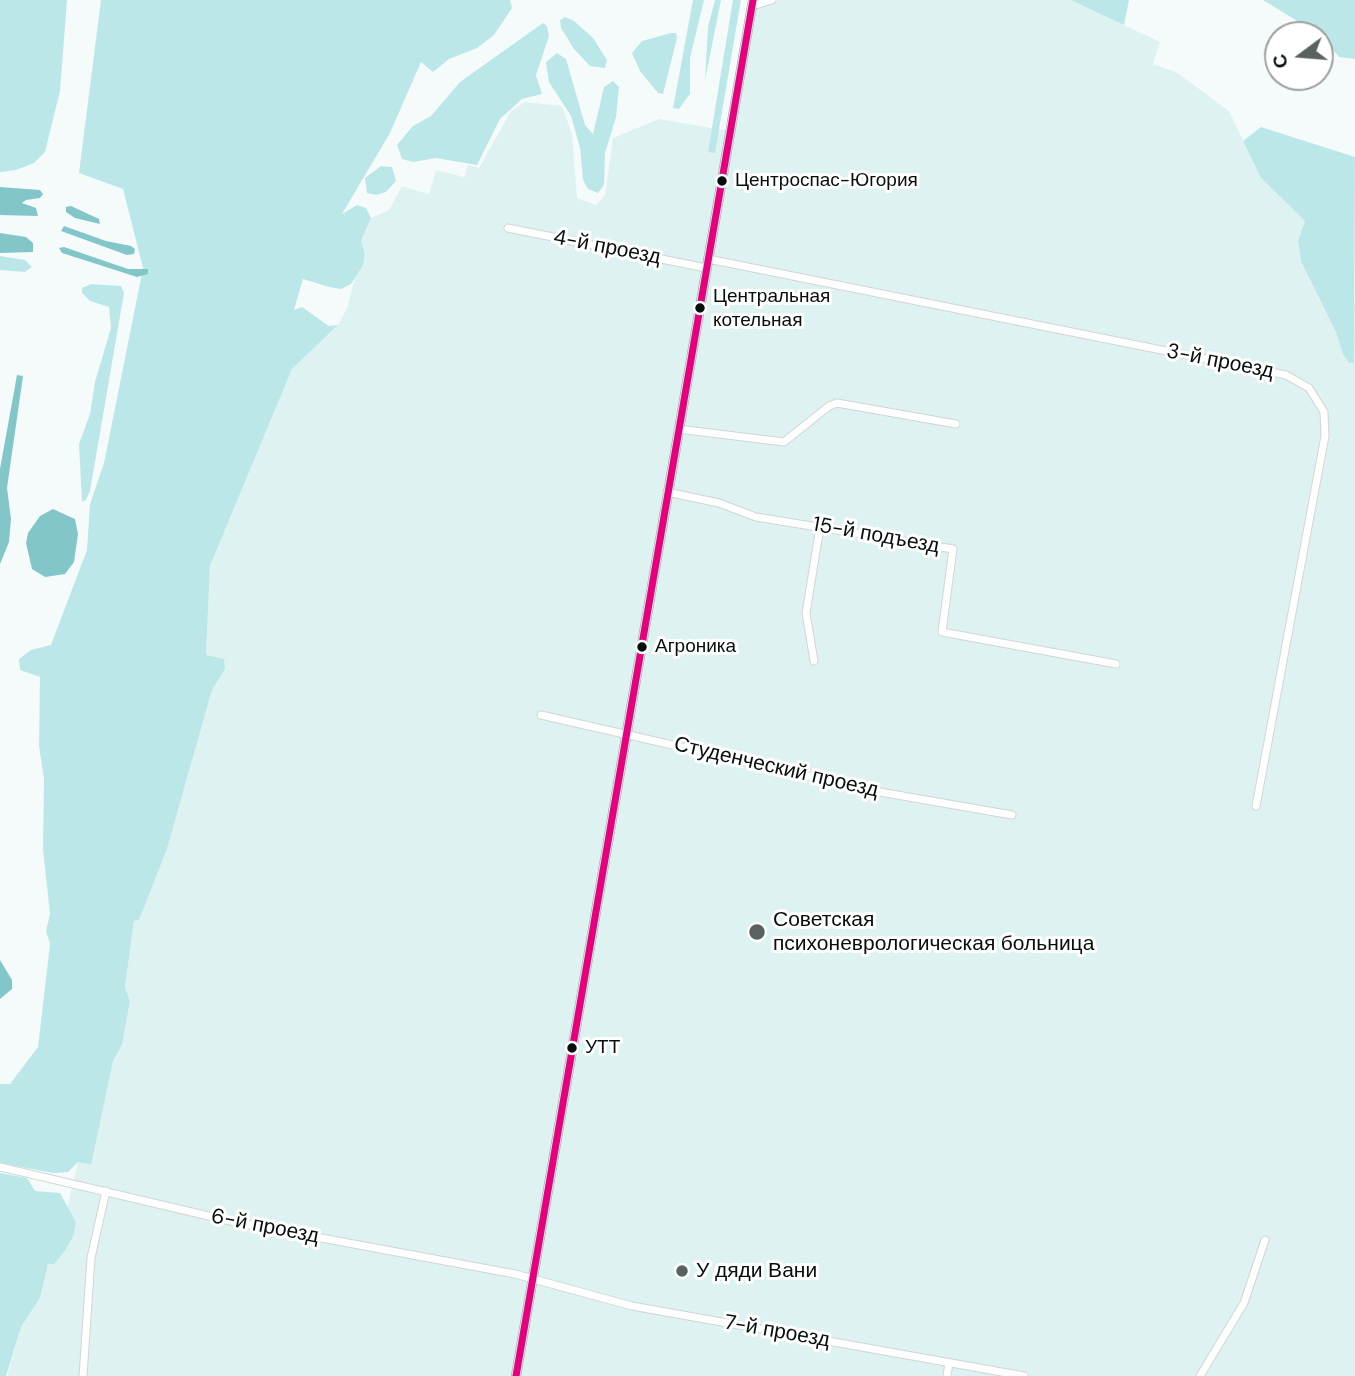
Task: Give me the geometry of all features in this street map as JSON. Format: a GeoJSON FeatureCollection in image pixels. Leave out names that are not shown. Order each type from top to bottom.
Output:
{"type":"FeatureCollection","features":[{"type":"Feature","properties":{"kind":"main road"},"geometry":{"type":"LineString","coordinates":[[516,1376],[753,3]]}},
{"type":"Feature","properties":{"kind":"street"},"geometry":{"type":"LineString","coordinates":[[753,3],[772,0]]}},
{"type":"Feature","properties":{"kind":"street","name":"4-й проезд"},"geometry":{"type":"LineString","coordinates":[[508,228],[707,263]]}},
{"type":"Feature","properties":{"kind":"street","name":"3-й проезд"},"geometry":{"type":"LineString","coordinates":[[707,263],[1286,375],[1309,387],[1324,412],[1325,436],[1256,806]]}},
{"type":"Feature","properties":{"kind":"street"},"geometry":{"type":"LineString","coordinates":[[678,429],[784,442],[829,405],[838,403],[956,424]]}},
{"type":"Feature","properties":{"kind":"street","name":"15-й подъезд"},"geometry":{"type":"LineString","coordinates":[[667,492],[719,503],[756,516],[953,549],[942,632],[1116,664]]}},
{"type":"Feature","properties":{"kind":"street"},"geometry":{"type":"LineString","coordinates":[[814,661],[806,613],[820,527]]}},
{"type":"Feature","properties":{"kind":"street","name":"Студенческий проезд"},"geometry":{"type":"LineString","coordinates":[[541,715],[874,791],[1012,815]]}},
{"type":"Feature","properties":{"kind":"street","name":"6-й проезд"},"geometry":{"type":"LineString","coordinates":[[0,1167],[230,1221],[532,1279]]}},
{"type":"Feature","properties":{"kind":"street"},"geometry":{"type":"LineString","coordinates":[[83,1376],[91,1258],[106,1191]]}},
{"type":"Feature","properties":{"kind":"street"},"geometry":{"type":"LineString","coordinates":[[1200,1376],[1244,1303],[1265,1240]]}},
{"type":"Feature","properties":{"kind":"street","name":"7-й проезд"},"geometry":{"type":"LineString","coordinates":[[532,1279],[657,1311],[1024,1376]]}},
{"type":"Feature","properties":{"kind":"street"},"geometry":{"type":"LineString","coordinates":[[947,1376],[949,1363]]}},
{"type":"Feature","properties":{"kind":"shaded area"},"geometry":{"type":"Polygon","coordinates":[[[0,0],[67,0],[60,91],[45,152],[34,163],[16,170],[0,172],[0,0]]]}},
{"type":"Feature","properties":{"kind":"shaded area"},"geometry":{"type":"Polygon","coordinates":[[[101,0],[510,0],[512,8],[494,35],[477,48],[449,59],[433,72],[421,62],[390,133],[342,214],[357,205],[366,208],[371,218],[361,241],[365,254],[363,265],[351,284],[341,289],[303,279],[294,310],[302,307],[329,326],[338,325],[292,369],[210,566],[206,655],[224,659],[225,669],[212,690],[167,849],[139,920],[134,921],[125,987],[130,1001],[122,1045],[113,1061],[91,1165],[78,1162],[68,1172],[53,1173],[0,1163],[0,1084],[10,1084],[38,1047],[50,944],[46,931],[50,914],[43,849],[44,779],[39,746],[40,677],[20,670],[19,659],[31,650],[51,645],[87,550],[90,504],[104,463],[143,268],[123,189],[79,173],[101,0]]]}},
{"type":"Feature","properties":{"kind":"shaded area"},"geometry":{"type":"Polygon","coordinates":[[[693,0],[704,0],[690,58],[690,94],[679,109],[673,108],[693,0]]]}},
{"type":"Feature","properties":{"kind":"shaded area"},"geometry":{"type":"Polygon","coordinates":[[[715,0],[721,0],[705,80],[708,27],[715,0]]]}},
{"type":"Feature","properties":{"kind":"shaded area"},"geometry":{"type":"Polygon","coordinates":[[[733,0],[741,0],[715,153],[708,152],[733,0]]]}},
{"type":"Feature","properties":{"kind":"shaded area"},"geometry":{"type":"Polygon","coordinates":[[[758,0],[1071,0],[1160,42],[1153,64],[1176,72],[1229,111],[1261,178],[1314,229],[1319,297],[1355,304],[1355,1376],[7,1376],[21,1327],[40,1298],[48,1263],[54,1263],[78,1162],[90,1165],[113,1061],[122,1045],[130,1001],[125,987],[134,920],[139,920],[167,849],[212,690],[225,669],[206,655],[210,566],[292,369],[338,325],[347,308],[355,277],[363,265],[365,254],[361,241],[371,218],[389,210],[402,186],[429,194],[436,170],[464,177],[468,165],[479,168],[511,111],[525,102],[562,106],[572,134],[577,198],[596,205],[605,195],[613,138],[659,119],[734,132],[758,0]]]}},
{"type":"Feature","properties":{"kind":"shaded area"},"geometry":{"type":"Polygon","coordinates":[[[1071,0],[1129,0],[1124,25],[1098,13],[1071,0]]]}},
{"type":"Feature","properties":{"kind":"shaded area"},"geometry":{"type":"Polygon","coordinates":[[[1263,0],[1355,0],[1355,59],[1339,57],[1334,51],[1334,21],[1297,21],[1263,0]]]}},
{"type":"Feature","properties":{"kind":"shaded area"},"geometry":{"type":"Polygon","coordinates":[[[565,17],[574,21],[593,38],[607,60],[605,68],[590,66],[574,49],[561,28],[560,20],[565,17]]]}},
{"type":"Feature","properties":{"kind":"shaded area"},"geometry":{"type":"Polygon","coordinates":[[[543,23],[547,26],[549,36],[536,75],[542,94],[522,99],[500,119],[477,165],[436,158],[413,162],[402,159],[397,145],[413,126],[431,116],[460,82],[543,23]]]}},
{"type":"Feature","properties":{"kind":"shaded area"},"geometry":{"type":"Polygon","coordinates":[[[676,33],[677,38],[663,94],[658,93],[640,71],[632,53],[642,41],[676,33]]]}},
{"type":"Feature","properties":{"kind":"shaded area"},"geometry":{"type":"Polygon","coordinates":[[[557,53],[566,59],[585,125],[593,134],[604,87],[613,81],[619,87],[616,117],[605,153],[604,185],[598,193],[588,189],[583,180],[580,148],[571,116],[549,82],[546,62],[557,53]]]}},
{"type":"Feature","properties":{"kind":"shaded area"},"geometry":{"type":"Polygon","coordinates":[[[1261,127],[1355,157],[1354,363],[1349,363],[1343,354],[1336,332],[1301,261],[1298,241],[1305,221],[1261,178],[1243,141],[1261,127]]]}},
{"type":"Feature","properties":{"kind":"shaded area"},"geometry":{"type":"Polygon","coordinates":[[[381,166],[392,167],[396,181],[386,192],[376,195],[367,193],[365,178],[381,166]]]}},
{"type":"Feature","properties":{"kind":"shaded area"},"geometry":{"type":"Polygon","coordinates":[[[0,187],[40,190],[43,194],[40,198],[22,203],[36,208],[38,216],[0,215],[0,187]]]}},
{"type":"Feature","properties":{"kind":"shaded area"},"geometry":{"type":"Polygon","coordinates":[[[71,206],[99,219],[100,224],[75,218],[66,212],[66,207],[71,206]]]}},
{"type":"Feature","properties":{"kind":"shaded area"},"geometry":{"type":"Polygon","coordinates":[[[64,226],[106,241],[131,246],[135,249],[134,254],[127,255],[61,231],[64,226]]]}},
{"type":"Feature","properties":{"kind":"shaded area"},"geometry":{"type":"Polygon","coordinates":[[[0,233],[26,237],[33,243],[33,252],[0,253],[0,233]]]}},
{"type":"Feature","properties":{"kind":"shaded area"},"geometry":{"type":"Polygon","coordinates":[[[64,247],[128,269],[148,269],[148,274],[137,277],[62,253],[59,248],[64,247]]]}},
{"type":"Feature","properties":{"kind":"shaded area"},"geometry":{"type":"Polygon","coordinates":[[[0,256],[25,260],[32,267],[25,272],[0,270],[0,256]]]}},
{"type":"Feature","properties":{"kind":"shaded area"},"geometry":{"type":"Polygon","coordinates":[[[91,284],[121,286],[124,293],[90,491],[82,502],[79,444],[90,414],[95,382],[111,328],[109,307],[90,301],[82,293],[82,288],[91,284]]]}},
{"type":"Feature","properties":{"kind":"shaded area"},"geometry":{"type":"Polygon","coordinates":[[[17,375],[23,376],[7,488],[11,519],[9,542],[0,564],[0,469],[17,375]]]}},
{"type":"Feature","properties":{"kind":"shaded area"},"geometry":{"type":"Polygon","coordinates":[[[53,509],[75,519],[78,534],[74,562],[65,574],[45,577],[32,569],[26,543],[28,533],[40,516],[53,509]]]}},
{"type":"Feature","properties":{"kind":"shaded area"},"geometry":{"type":"Polygon","coordinates":[[[0,960],[12,980],[12,989],[0,999],[0,960]]]}},
{"type":"Feature","properties":{"kind":"shaded area"},"geometry":{"type":"Polygon","coordinates":[[[0,1173],[27,1178],[35,1191],[60,1193],[76,1222],[73,1237],[64,1252],[54,1264],[48,1264],[40,1298],[21,1327],[6,1376],[0,1376],[0,1173]]]}},
{"type":"Feature","properties":{"kind":"transit line"},"geometry":{"type":"LineString","coordinates":[[516,1376],[753,0]]}},
{"type":"Feature","properties":{"kind":"place","name":"Центроспас-Югория"},"geometry":{"type":"Point","coordinates":[722,181]}},
{"type":"Feature","properties":{"kind":"place","name":"Центральная котельная"},"geometry":{"type":"Point","coordinates":[700,308]}},
{"type":"Feature","properties":{"kind":"place","name":"Агроника"},"geometry":{"type":"Point","coordinates":[642,647]}},
{"type":"Feature","properties":{"kind":"place","name":"Советская психоневрологическая больница"},"geometry":{"type":"Point","coordinates":[757,932]}},
{"type":"Feature","properties":{"kind":"place","name":"УТТ"},"geometry":{"type":"Point","coordinates":[572,1048]}},
{"type":"Feature","properties":{"kind":"place","name":"У дяди Вани"},"geometry":{"type":"Point","coordinates":[682,1271]}}]}
